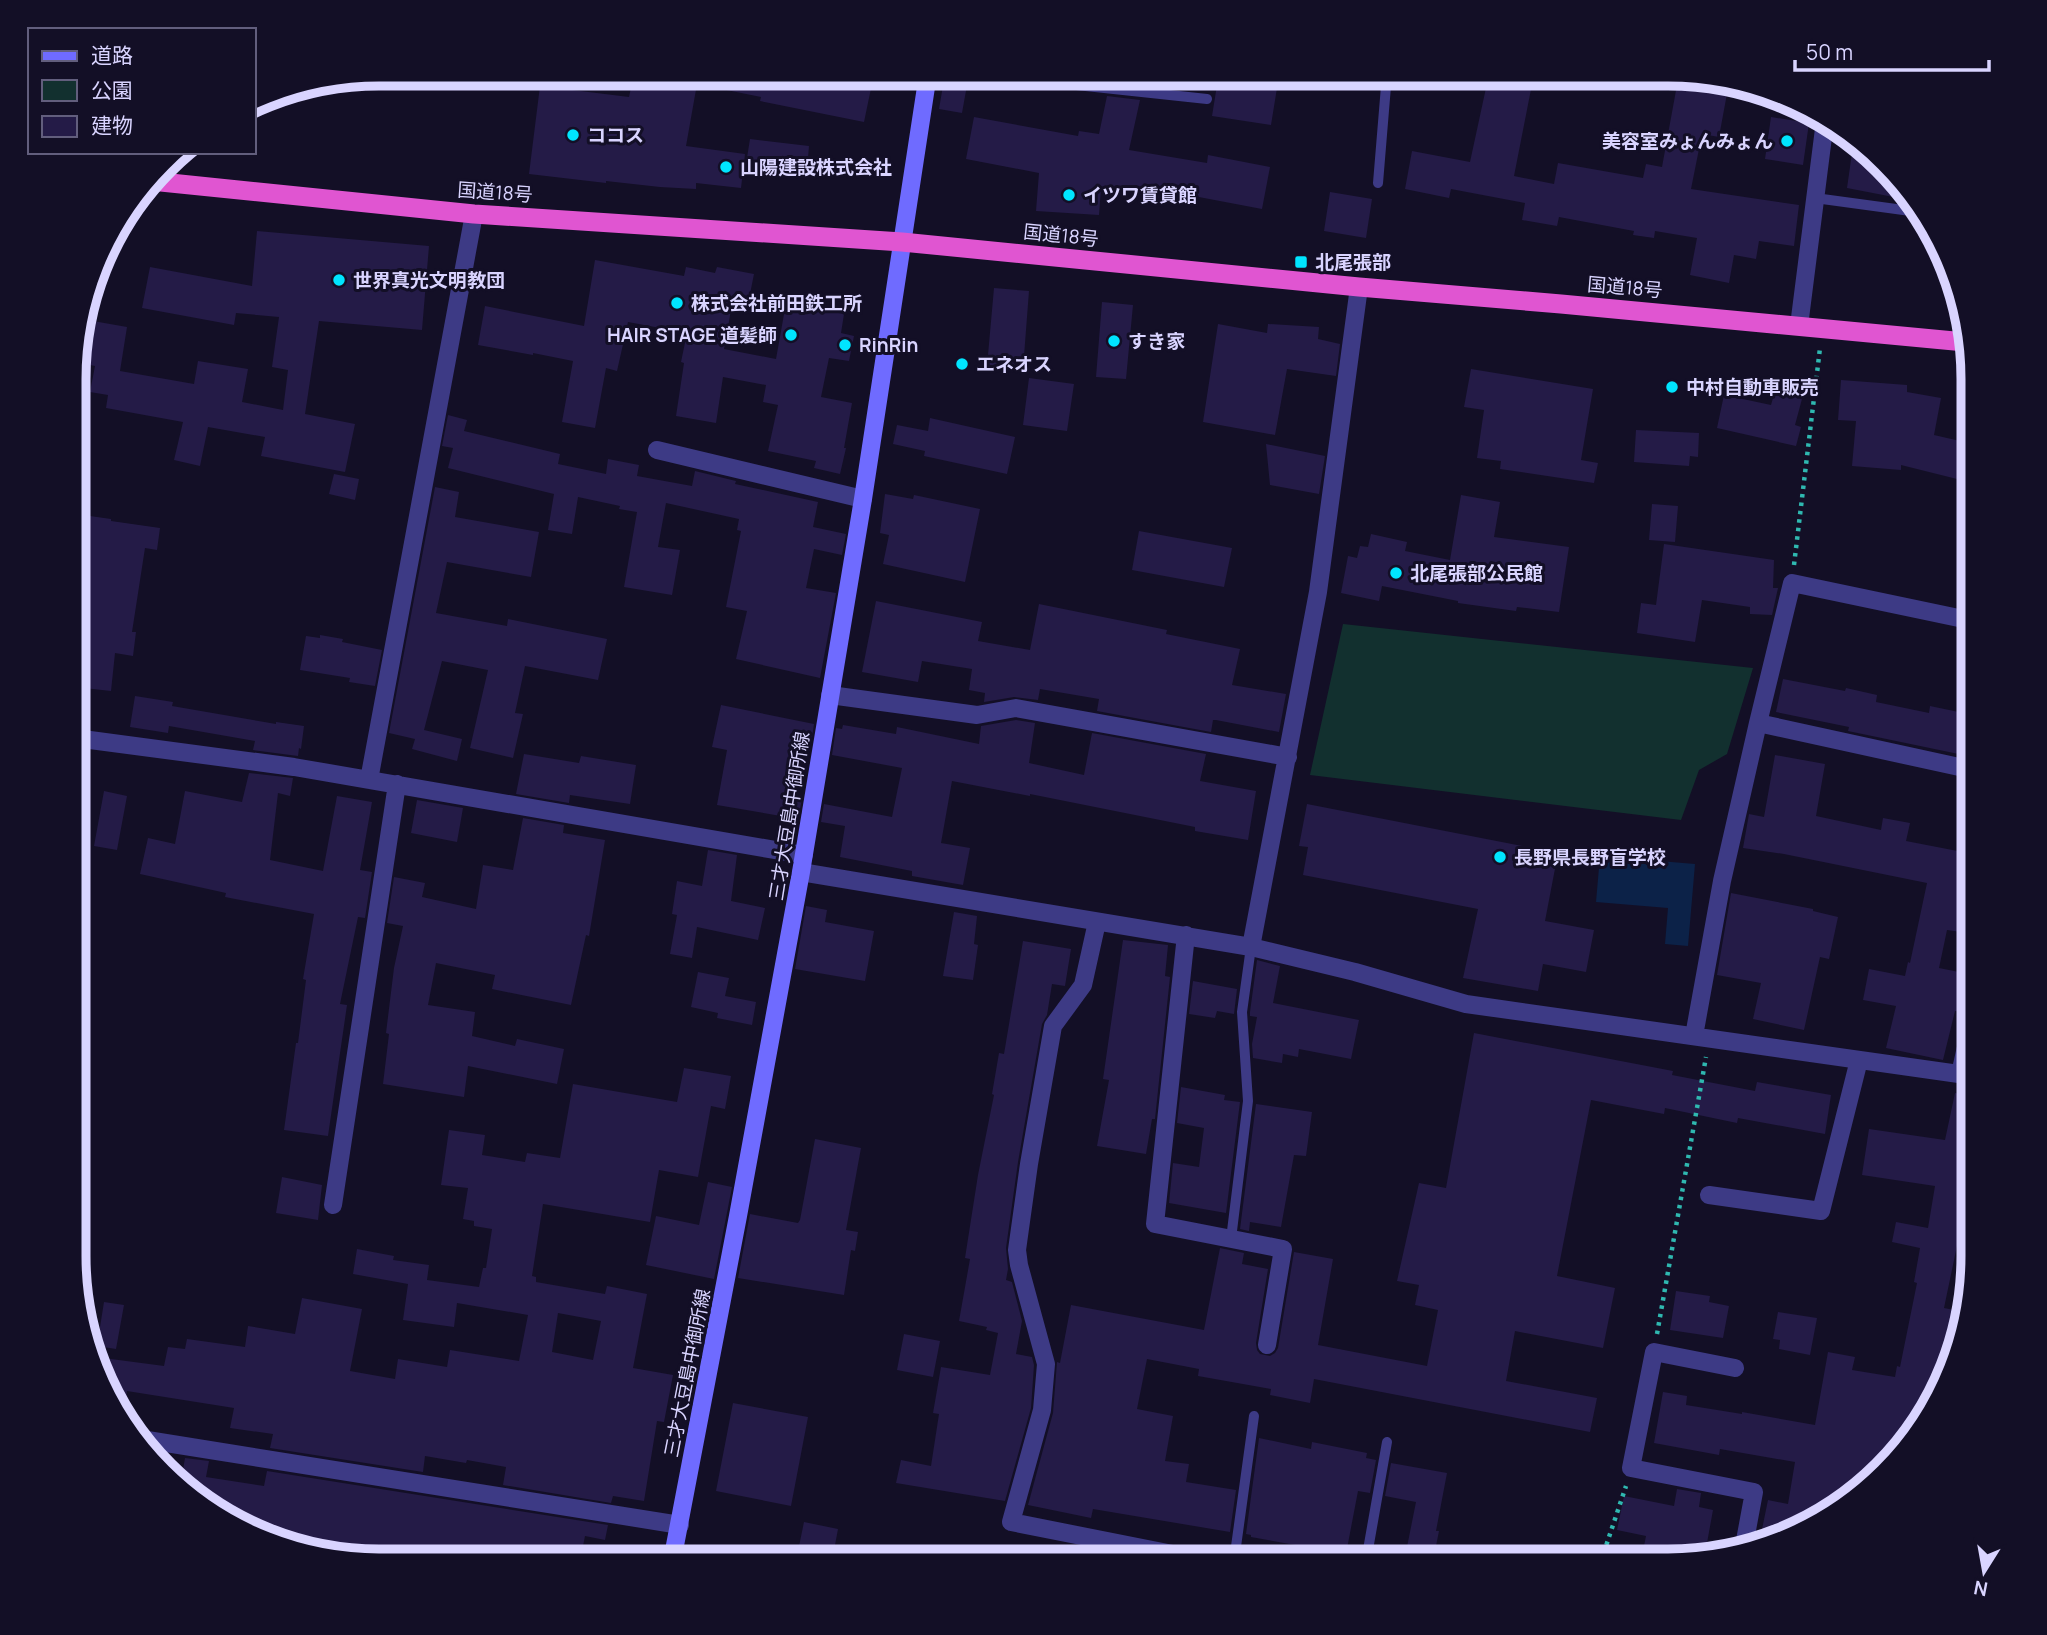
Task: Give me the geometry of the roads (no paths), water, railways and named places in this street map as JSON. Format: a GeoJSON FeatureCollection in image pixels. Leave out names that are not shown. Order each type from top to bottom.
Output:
{"type":"FeatureCollection","features":[{"type":"Feature","properties":{"kind":"highway","name":"国道18号"},"geometry":{"type":"LineString","coordinates":[[161,182],[474,214],[902,242],[1959,341]]}},
{"type":"Feature","properties":{"kind":"main road","name":"三才大豆島中御所線"},"geometry":{"type":"LineString","coordinates":[[675,1549],[803,864],[863,499],[926,86]]}},
{"type":"Feature","properties":{"kind":"street"},"geometry":{"type":"LineString","coordinates":[[1799,326],[1824,130]]}},
{"type":"Feature","properties":{"kind":"street"},"geometry":{"type":"LineString","coordinates":[[369,780],[474,214]]}},
{"type":"Feature","properties":{"kind":"street"},"geometry":{"type":"LineString","coordinates":[[1251,947],[1318,592],[1359,287]]}},
{"type":"Feature","properties":{"kind":"street"},"geometry":{"type":"LineString","coordinates":[[657,450],[863,499]]}},
{"type":"Feature","properties":{"kind":"street"},"geometry":{"type":"LineString","coordinates":[[1702,1037],[1722,881],[1792,583],[1961,618]]}},
{"type":"Feature","properties":{"kind":"street"},"geometry":{"type":"LineString","coordinates":[[830,695],[977,715],[1016,709],[1288,757]]}},
{"type":"Feature","properties":{"kind":"street"},"geometry":{"type":"LineString","coordinates":[[1758,723],[1961,767]]}},
{"type":"Feature","properties":{"kind":"street"},"geometry":{"type":"LineString","coordinates":[[86,739],[254,761],[397,784],[1097,922],[1251,947],[1354,972],[1466,1004],[1961,1074]]}},
{"type":"Feature","properties":{"kind":"street"},"geometry":{"type":"LineString","coordinates":[[333,1205],[397,784]]}},
{"type":"Feature","properties":{"kind":"street"},"geometry":{"type":"LineString","coordinates":[[1097,922],[1083,985],[1053,1026],[1029,1164],[1017,1250],[1046,1364],[1042,1410],[1011,1522],[1147,1549]]}},
{"type":"Feature","properties":{"kind":"street"},"geometry":{"type":"LineString","coordinates":[[1186,935],[1155,1224],[1283,1250],[1267,1345]]}},
{"type":"Feature","properties":{"kind":"street"},"geometry":{"type":"LineString","coordinates":[[1709,1195],[1821,1211],[1859,1060]]}},
{"type":"Feature","properties":{"kind":"street"},"geometry":{"type":"LineString","coordinates":[[1735,1368],[1654,1352],[1631,1468],[1754,1492],[1745,1539]]}},
{"type":"Feature","properties":{"kind":"street"},"geometry":{"type":"LineString","coordinates":[[150,1440],[680,1525]]}},
{"type":"Feature","properties":{"kind":"lane"},"geometry":{"type":"LineString","coordinates":[[1085,86],[1207,99]]}},
{"type":"Feature","properties":{"kind":"lane"},"geometry":{"type":"LineString","coordinates":[[1378,183],[1386,86]]}},
{"type":"Feature","properties":{"kind":"lane"},"geometry":{"type":"LineString","coordinates":[[1815,198],[1908,211]]}},
{"type":"Feature","properties":{"kind":"lane"},"geometry":{"type":"LineString","coordinates":[[1231,1239],[1248,1101],[1242,1012],[1251,947]]}},
{"type":"Feature","properties":{"kind":"lane"},"geometry":{"type":"LineString","coordinates":[[1236,1549],[1254,1416]]}},
{"type":"Feature","properties":{"kind":"lane"},"geometry":{"type":"LineString","coordinates":[[1368,1549],[1387,1442]]}},
{"type":"Feature","properties":{"kind":"water"},"geometry":{"type":"Polygon","coordinates":[[[1600,856],[1695,864],[1688,946],[1665,944],[1668,908],[1596,902],[1600,856]]]}},
{"type":"Feature","properties":{"kind":"place","name":"ココス"},"geometry":{"type":"Point","coordinates":[573,135]}},
{"type":"Feature","properties":{"kind":"place","name":"美容室みょんみょん"},"geometry":{"type":"Point","coordinates":[1787,141]}},
{"type":"Feature","properties":{"kind":"place","name":"山陽建設株式会社"},"geometry":{"type":"Point","coordinates":[726,167]}},
{"type":"Feature","properties":{"kind":"place","name":"イツワ賃貸館"},"geometry":{"type":"Point","coordinates":[1069,195]}},
{"type":"Feature","properties":{"kind":"place","name":"北尾張部"},"geometry":{"type":"Point","coordinates":[1301,262]}},
{"type":"Feature","properties":{"kind":"place","name":"世界真光文明教団"},"geometry":{"type":"Point","coordinates":[339,280]}},
{"type":"Feature","properties":{"kind":"place","name":"株式会社前田鉄工所"},"geometry":{"type":"Point","coordinates":[677,303]}},
{"type":"Feature","properties":{"kind":"place","name":"HAIR STAGE 道髪師"},"geometry":{"type":"Point","coordinates":[791,335]}},
{"type":"Feature","properties":{"kind":"place","name":"すき家"},"geometry":{"type":"Point","coordinates":[1114,341]}},
{"type":"Feature","properties":{"kind":"place","name":"RinRin"},"geometry":{"type":"Point","coordinates":[845,345]}},
{"type":"Feature","properties":{"kind":"place","name":"エネオス"},"geometry":{"type":"Point","coordinates":[962,364]}},
{"type":"Feature","properties":{"kind":"place","name":"中村自動車販売"},"geometry":{"type":"Point","coordinates":[1672,387]}},
{"type":"Feature","properties":{"kind":"place","name":"北尾張部公民館"},"geometry":{"type":"Point","coordinates":[1396,573]}},
{"type":"Feature","properties":{"kind":"place","name":"長野県長野盲学校"},"geometry":{"type":"Point","coordinates":[1500,857]}}]}
